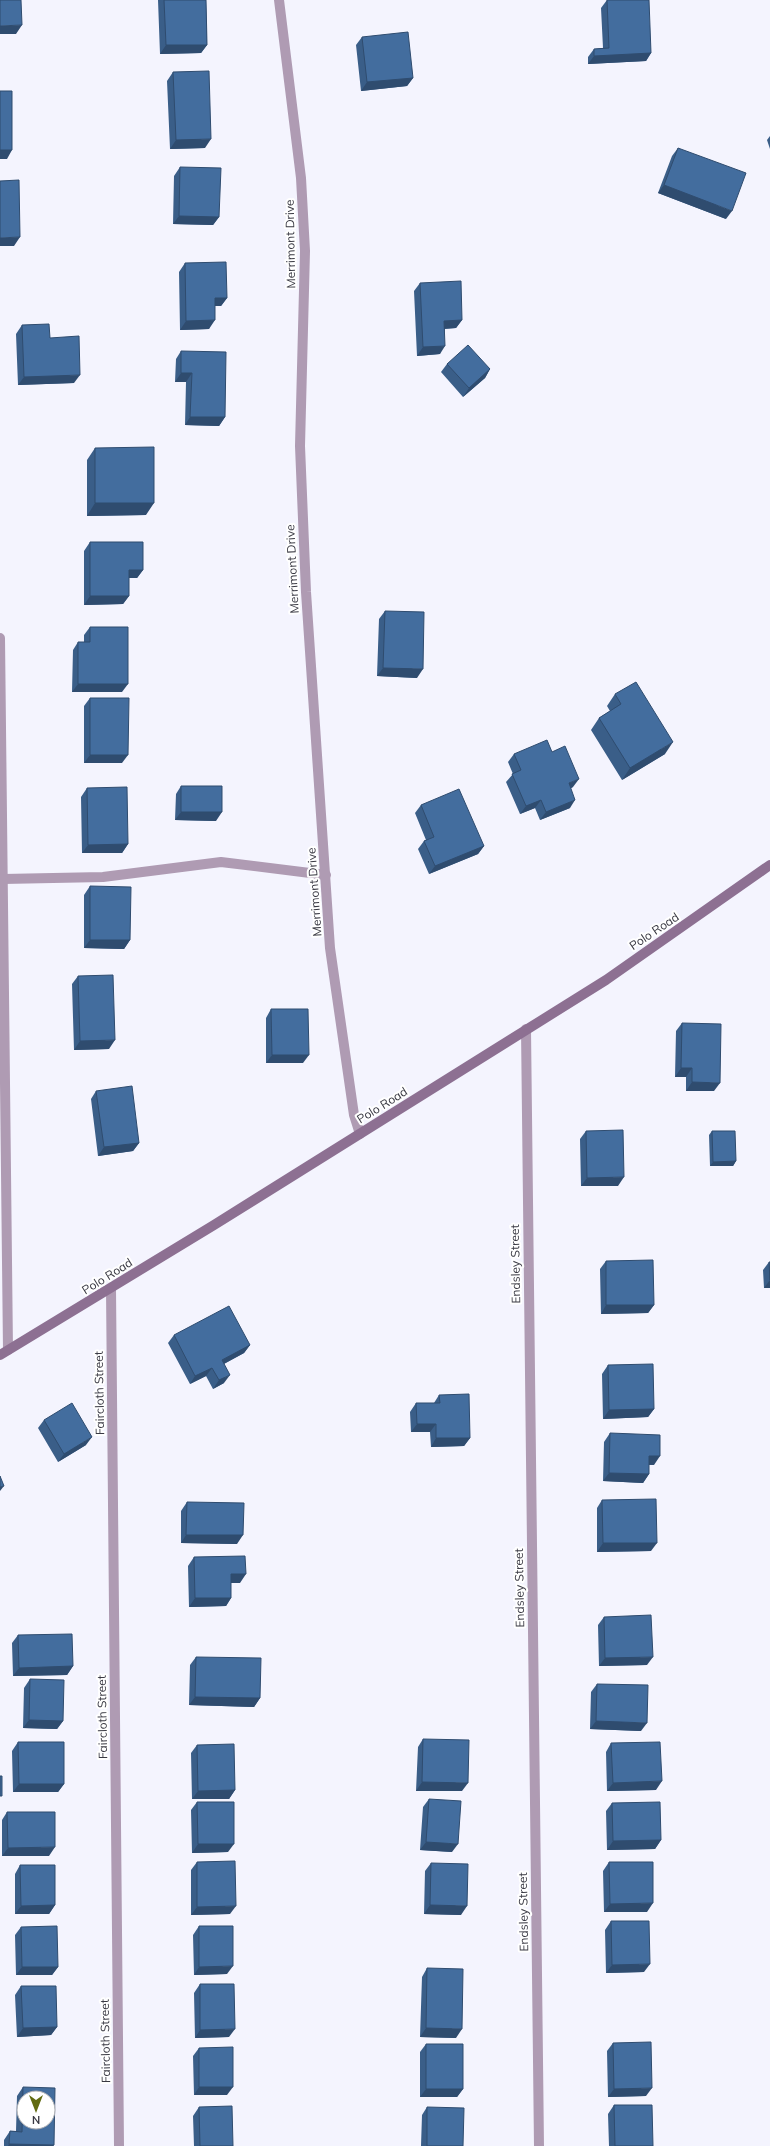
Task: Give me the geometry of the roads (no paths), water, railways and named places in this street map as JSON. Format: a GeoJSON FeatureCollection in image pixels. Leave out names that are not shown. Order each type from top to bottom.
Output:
{"type":"FeatureCollection","features":[{"type":"Feature","properties":{"kind":"main road","name":"Polo Road"},"geometry":{"type":"LineString","coordinates":[[4,1353],[360,1134],[606,980],[770,864]]}},
{"type":"Feature","properties":{"kind":"street","name":"Merrimont Drive"},"geometry":{"type":"LineString","coordinates":[[279,0],[301,178],[305,250],[300,446],[306,592],[330,948],[354,1114],[360,1134]]}},
{"type":"Feature","properties":{"kind":"street"},"geometry":{"type":"LineString","coordinates":[[0,638],[3,879],[2,1019],[4,1353]]}},
{"type":"Feature","properties":{"kind":"street"},"geometry":{"type":"LineString","coordinates":[[3,879],[103,876],[220,862],[326,875]]}},
{"type":"Feature","properties":{"kind":"street","name":"Endsley Street"},"geometry":{"type":"LineString","coordinates":[[526,1029],[539,2146]]}},
{"type":"Feature","properties":{"kind":"street","name":"Faircloth Street"},"geometry":{"type":"LineString","coordinates":[[111,1288],[119,2146]]}}]}
